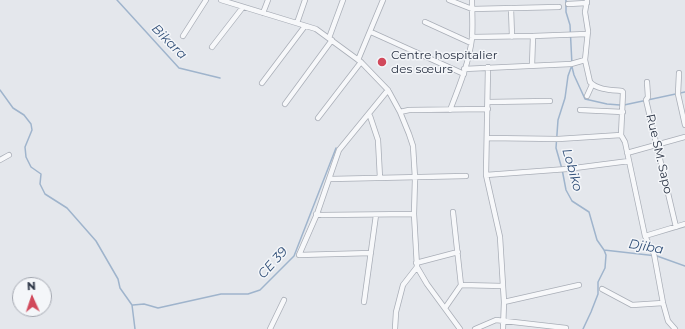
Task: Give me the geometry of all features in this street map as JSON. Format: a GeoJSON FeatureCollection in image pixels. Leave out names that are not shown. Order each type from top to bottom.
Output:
{"type":"FeatureCollection","features":[{"type":"Feature","properties":{"kind":"street"},"geometry":{"type":"LineString","coordinates":[[182,36],[206,0]]}},
{"type":"Feature","properties":{"kind":"street"},"geometry":{"type":"LineString","coordinates":[[222,0],[316,29],[359,61],[388,90],[400,112],[413,146],[415,178],[414,214],[417,265],[427,284],[460,329]]}},
{"type":"Feature","properties":{"kind":"street"},"geometry":{"type":"LineString","coordinates":[[263,13],[268,0]]}},
{"type":"Feature","properties":{"kind":"street"},"geometry":{"type":"LineString","coordinates":[[297,23],[305,0]]}},
{"type":"Feature","properties":{"kind":"street"},"geometry":{"type":"LineString","coordinates":[[285,104],[330,39],[344,0]]}},
{"type":"Feature","properties":{"kind":"street"},"geometry":{"type":"LineString","coordinates":[[318,118],[359,61],[383,0]]}},
{"type":"Feature","properties":{"kind":"street"},"geometry":{"type":"LineString","coordinates":[[449,0],[472,9],[560,7]]}},
{"type":"Feature","properties":{"kind":"street"},"geometry":{"type":"LineString","coordinates":[[450,110],[464,71],[471,43],[472,0]]}},
{"type":"Feature","properties":{"kind":"street"},"geometry":{"type":"LineString","coordinates":[[568,4],[587,2],[585,12],[587,34],[585,60],[590,82],[592,85],[604,89],[622,91],[623,112],[621,135],[626,142],[645,236],[655,257],[663,303],[668,321],[675,329]]}},
{"type":"Feature","properties":{"kind":"street"},"geometry":{"type":"LineString","coordinates":[[212,47],[243,7]]}},
{"type":"Feature","properties":{"kind":"street"},"geometry":{"type":"LineString","coordinates":[[511,8],[512,37]]}},
{"type":"Feature","properties":{"kind":"street"},"geometry":{"type":"LineString","coordinates":[[425,22],[471,43]]}},
{"type":"Feature","properties":{"kind":"street"},"geometry":{"type":"LineString","coordinates":[[262,83],[305,26]]}},
{"type":"Feature","properties":{"kind":"street"},"geometry":{"type":"LineString","coordinates":[[371,32],[464,71],[488,67],[571,64],[585,60]]}},
{"type":"Feature","properties":{"kind":"street"},"geometry":{"type":"LineString","coordinates":[[472,37],[587,34]]}},
{"type":"Feature","properties":{"kind":"street"},"geometry":{"type":"LineString","coordinates":[[532,66],[533,36]]}},
{"type":"Feature","properties":{"kind":"street"},"geometry":{"type":"LineString","coordinates":[[488,67],[488,138],[486,175],[500,237],[504,302],[503,329]]}},
{"type":"Feature","properties":{"kind":"street"},"geometry":{"type":"LineString","coordinates":[[679,73],[678,94],[685,125]]}},
{"type":"Feature","properties":{"kind":"street","name":"Rue SM. Sapo"},"geometry":{"type":"LineString","coordinates":[[647,82],[648,96],[646,100],[676,227]]}},
{"type":"Feature","properties":{"kind":"street"},"geometry":{"type":"LineString","coordinates":[[587,96],[592,85]]}},
{"type":"Feature","properties":{"kind":"street"},"geometry":{"type":"LineString","coordinates":[[371,253],[299,255],[330,179],[339,150],[388,90]]}},
{"type":"Feature","properties":{"kind":"street"},"geometry":{"type":"LineString","coordinates":[[488,102],[550,101]]}},
{"type":"Feature","properties":{"kind":"street"},"geometry":{"type":"LineString","coordinates":[[400,112],[409,110],[488,109]]}},
{"type":"Feature","properties":{"kind":"street"},"geometry":{"type":"LineString","coordinates":[[580,110],[623,112]]}},
{"type":"Feature","properties":{"kind":"street"},"geometry":{"type":"LineString","coordinates":[[368,114],[378,140],[380,178]]}},
{"type":"Feature","properties":{"kind":"street"},"geometry":{"type":"LineString","coordinates":[[488,138],[558,139],[621,135]]}},
{"type":"Feature","properties":{"kind":"street"},"geometry":{"type":"LineString","coordinates":[[628,153],[685,137]]}},
{"type":"Feature","properties":{"kind":"street"},"geometry":{"type":"LineString","coordinates":[[0,160],[9,154]]}},
{"type":"Feature","properties":{"kind":"street"},"geometry":{"type":"LineString","coordinates":[[486,175],[567,169],[629,161]]}},
{"type":"Feature","properties":{"kind":"street"},"geometry":{"type":"LineString","coordinates":[[330,179],[466,176]]}},
{"type":"Feature","properties":{"kind":"street"},"geometry":{"type":"LineString","coordinates":[[445,308],[461,285],[453,212]]}},
{"type":"Feature","properties":{"kind":"street"},"geometry":{"type":"LineString","coordinates":[[316,214],[414,214]]}},
{"type":"Feature","properties":{"kind":"street"},"geometry":{"type":"LineString","coordinates":[[364,302],[376,215]]}},
{"type":"Feature","properties":{"kind":"street"},"geometry":{"type":"LineString","coordinates":[[645,236],[685,224]]}},
{"type":"Feature","properties":{"kind":"street"},"geometry":{"type":"LineString","coordinates":[[395,329],[396,312],[403,285],[417,265],[458,252]]}},
{"type":"Feature","properties":{"kind":"street"},"geometry":{"type":"LineString","coordinates":[[461,285],[503,286]]}},
{"type":"Feature","properties":{"kind":"street"},"geometry":{"type":"LineString","coordinates":[[504,302],[579,285]]}},
{"type":"Feature","properties":{"kind":"street"},"geometry":{"type":"LineString","coordinates":[[602,288],[632,305],[663,303]]}},
{"type":"Feature","properties":{"kind":"street"},"geometry":{"type":"LineString","coordinates":[[270,329],[284,300]]}},
{"type":"Feature","properties":{"kind":"street"},"geometry":{"type":"LineString","coordinates":[[475,329],[496,320],[566,328]]}},
{"type":"Feature","properties":{"kind":"waterway","name":"Bikara"},"geometry":{"type":"LineString","coordinates":[[117,0],[179,68],[220,78]]}},
{"type":"Feature","properties":{"kind":"waterway","name":"Lobiko"},"geometry":{"type":"LineString","coordinates":[[566,0],[566,12],[570,25],[572,65],[568,76],[565,98],[558,120],[556,148],[566,190],[572,201],[589,212],[597,240],[606,255],[605,268],[598,282],[598,294],[583,329]]}},
{"type":"Feature","properties":{"kind":"waterway"},"geometry":{"type":"LineString","coordinates":[[572,67],[585,99],[607,104],[620,105]]}},
{"type":"Feature","properties":{"kind":"waterway"},"geometry":{"type":"LineString","coordinates":[[0,90],[13,108],[24,115],[31,124],[32,130],[25,147],[26,157],[31,167],[41,174],[40,184],[45,194],[67,208],[96,241],[118,279],[120,288],[132,305],[135,329]]}},
{"type":"Feature","properties":{"kind":"waterway"},"geometry":{"type":"LineString","coordinates":[[624,105],[685,92]]}},
{"type":"Feature","properties":{"kind":"waterway","name":"CE 39"},"geometry":{"type":"LineString","coordinates":[[133,305],[144,304],[158,308],[221,294],[248,294],[260,290],[294,256],[336,148]]}},
{"type":"Feature","properties":{"kind":"waterway","name":"Djiba"},"geometry":{"type":"LineString","coordinates":[[604,250],[657,256],[685,266]]}},
{"type":"Feature","properties":{"kind":"place","name":"Centre hospitalier des sœurs"},"geometry":{"type":"Point","coordinates":[382,62]}}]}
